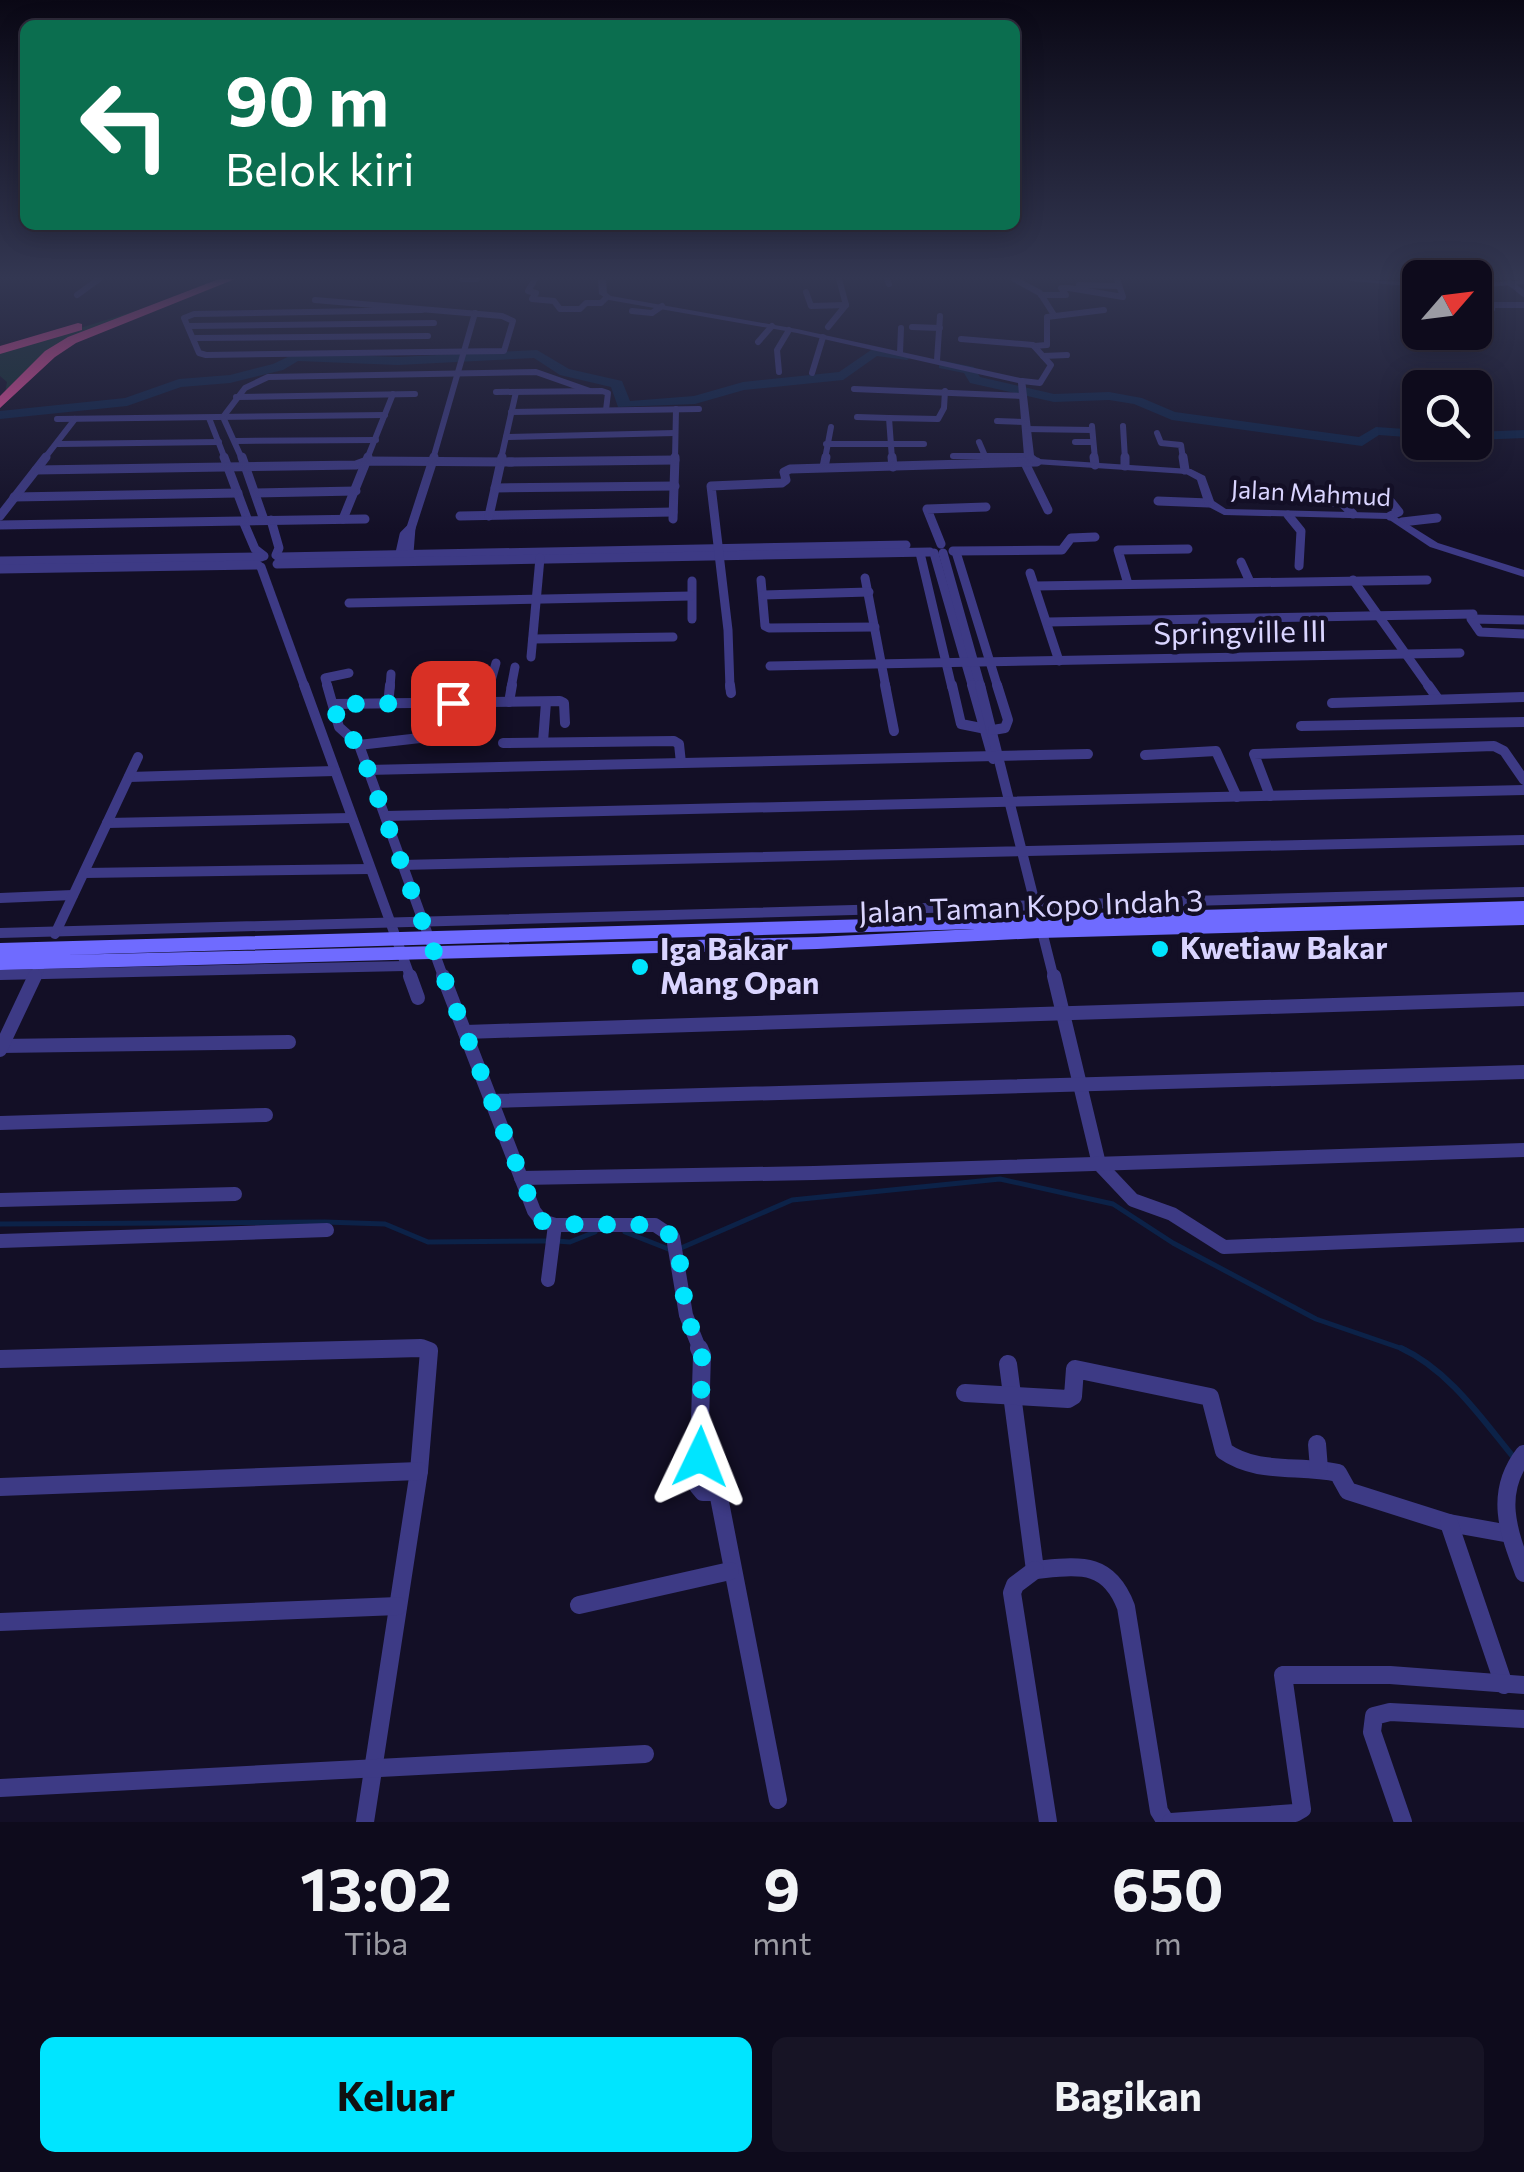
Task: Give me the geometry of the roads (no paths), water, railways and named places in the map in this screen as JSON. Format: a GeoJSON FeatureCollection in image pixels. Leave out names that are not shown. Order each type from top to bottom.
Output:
{"type":"FeatureCollection","features":[{"type":"Feature","properties":{"kind":"highway"},"geometry":{"type":"LineString","coordinates":[[0,404],[41,364]]}},
{"type":"Feature","properties":{"kind":"highway"},"geometry":{"type":"LineString","coordinates":[[0,382],[0,391]]}},
{"type":"Feature","properties":{"kind":"main road","name":"Jalan Taman Kopo Indah 3"},"geometry":{"type":"LineString","coordinates":[[428,938],[818,943],[1036,919],[1227,908],[1524,907]]}},
{"type":"Feature","properties":{"kind":"main road","name":"Jalan Taman Kopo Indah 3"},"geometry":{"type":"LineString","coordinates":[[0,963],[397,945],[428,938],[759,921],[1524,920]]}},
{"type":"Feature","properties":{"kind":"main road","name":"Jalan Taman Kopo Indah 3"},"geometry":{"type":"LineString","coordinates":[[0,950],[43,960]]}},
{"type":"Feature","properties":{"kind":"street"},"geometry":{"type":"LineString","coordinates":[[404,552],[462,364]]}},
{"type":"Feature","properties":{"kind":"street"},"geometry":{"type":"LineString","coordinates":[[778,364],[779,372]]}},
{"type":"Feature","properties":{"kind":"street"},"geometry":{"type":"LineString","coordinates":[[812,372],[815,364]]}},
{"type":"Feature","properties":{"kind":"street"},"geometry":{"type":"LineString","coordinates":[[943,364],[1023,390]]}},
{"type":"Feature","properties":{"kind":"street"},"geometry":{"type":"LineString","coordinates":[[854,389],[1023,390],[1040,383],[1051,364]]}},
{"type":"Feature","properties":{"kind":"street"},"geometry":{"type":"LineString","coordinates":[[223,418],[246,383],[270,376],[542,373],[590,391]]}},
{"type":"Feature","properties":{"kind":"street"},"geometry":{"type":"LineString","coordinates":[[1023,390],[1030,461],[1048,510]]}},
{"type":"Feature","properties":{"kind":"street"},"geometry":{"type":"LineString","coordinates":[[496,392],[590,391],[608,394],[606,410]]}},
{"type":"Feature","properties":{"kind":"street"},"geometry":{"type":"LineString","coordinates":[[857,417],[936,419],[944,408],[945,391]]}},
{"type":"Feature","properties":{"kind":"street"},"geometry":{"type":"LineString","coordinates":[[488,516],[516,392]]}},
{"type":"Feature","properties":{"kind":"street"},"geometry":{"type":"LineString","coordinates":[[343,520],[393,394]]}},
{"type":"Feature","properties":{"kind":"street"},"geometry":{"type":"LineString","coordinates":[[236,397],[414,394]]}},
{"type":"Feature","properties":{"kind":"street"},"geometry":{"type":"LineString","coordinates":[[460,516],[673,516],[676,409]]}},
{"type":"Feature","properties":{"kind":"street"},"geometry":{"type":"LineString","coordinates":[[512,412],[699,409]]}},
{"type":"Feature","properties":{"kind":"street"},"geometry":{"type":"LineString","coordinates":[[58,419],[385,415]]}},
{"type":"Feature","properties":{"kind":"street"},"geometry":{"type":"LineString","coordinates":[[209,418],[245,521],[268,560],[351,818],[418,998]]}},
{"type":"Feature","properties":{"kind":"street"},"geometry":{"type":"LineString","coordinates":[[223,418],[268,520],[268,560]]}},
{"type":"Feature","properties":{"kind":"street"},"geometry":{"type":"LineString","coordinates":[[889,418],[893,467]]}},
{"type":"Feature","properties":{"kind":"street"},"geometry":{"type":"LineString","coordinates":[[0,516],[76,419]]}},
{"type":"Feature","properties":{"kind":"street"},"geometry":{"type":"LineString","coordinates":[[996,421],[1092,428],[1096,465]]}},
{"type":"Feature","properties":{"kind":"street"},"geometry":{"type":"LineString","coordinates":[[1123,426],[1125,466]]}},
{"type":"Feature","properties":{"kind":"street"},"geometry":{"type":"LineString","coordinates":[[824,467],[832,427]]}},
{"type":"Feature","properties":{"kind":"street"},"geometry":{"type":"LineString","coordinates":[[952,456],[1185,470],[1181,445],[1160,443],[1157,433]]}},
{"type":"Feature","properties":{"kind":"street"},"geometry":{"type":"LineString","coordinates":[[506,436],[675,434]]}},
{"type":"Feature","properties":{"kind":"street"},"geometry":{"type":"LineString","coordinates":[[236,441],[376,440]]}},
{"type":"Feature","properties":{"kind":"street"},"geometry":{"type":"LineString","coordinates":[[58,444],[220,442]]}},
{"type":"Feature","properties":{"kind":"street"},"geometry":{"type":"LineString","coordinates":[[979,442],[986,456]]}},
{"type":"Feature","properties":{"kind":"street"},"geometry":{"type":"LineString","coordinates":[[1074,442],[1093,442]]}},
{"type":"Feature","properties":{"kind":"street"},"geometry":{"type":"LineString","coordinates":[[826,444],[924,444]]}},
{"type":"Feature","properties":{"kind":"street"},"geometry":{"type":"LineString","coordinates":[[36,470],[675,460]]}},
{"type":"Feature","properties":{"kind":"street"},"geometry":{"type":"LineString","coordinates":[[730,693],[725,668],[729,656],[722,578],[710,486],[782,484],[786,480],[785,470],[1030,461]]}},
{"type":"Feature","properties":{"kind":"street","name":"Jalan Mahmud"},"geometry":{"type":"LineString","coordinates":[[1185,470],[1201,478],[1208,503],[1224,512],[1390,516],[1434,545],[1524,574]]}},
{"type":"Feature","properties":{"kind":"street"},"geometry":{"type":"LineString","coordinates":[[496,488],[675,486]]}},
{"type":"Feature","properties":{"kind":"street"},"geometry":{"type":"LineString","coordinates":[[254,492],[356,491]]}},
{"type":"Feature","properties":{"kind":"street"},"geometry":{"type":"LineString","coordinates":[[14,496],[238,493]]}},
{"type":"Feature","properties":{"kind":"street"},"geometry":{"type":"LineString","coordinates":[[1158,501],[1208,503]]}},
{"type":"Feature","properties":{"kind":"street"},"geometry":{"type":"LineString","coordinates":[[1330,502],[1341,502],[1353,514]]}},
{"type":"Feature","properties":{"kind":"street"},"geometry":{"type":"LineString","coordinates":[[1390,516],[1399,512],[1391,502]]}},
{"type":"Feature","properties":{"kind":"street"},"geometry":{"type":"LineString","coordinates":[[986,507],[927,510],[993,730],[996,759],[1083,1086],[1098,1164],[1134,1200],[1172,1214],[1224,1246],[1256,1248],[1524,1235]]}},
{"type":"Feature","properties":{"kind":"street"},"geometry":{"type":"LineString","coordinates":[[1288,515],[1301,531],[1300,566]]}},
{"type":"Feature","properties":{"kind":"street"},"geometry":{"type":"LineString","coordinates":[[1402,522],[1438,518]]}},
{"type":"Feature","properties":{"kind":"street"},"geometry":{"type":"LineString","coordinates":[[0,525],[365,519]]}},
{"type":"Feature","properties":{"kind":"street"},"geometry":{"type":"LineString","coordinates":[[0,569],[268,560],[1062,550],[1071,538],[1096,537]]}},
{"type":"Feature","properties":{"kind":"street"},"geometry":{"type":"LineString","coordinates":[[1128,584],[1117,552],[1120,549],[1188,549]]}},
{"type":"Feature","properties":{"kind":"street"},"geometry":{"type":"LineString","coordinates":[[937,550],[992,663],[1008,720],[1004,728],[993,730]]}},
{"type":"Feature","properties":{"kind":"street"},"geometry":{"type":"LineString","coordinates":[[937,550],[949,663],[961,724],[981,728]]}},
{"type":"Feature","properties":{"kind":"street"},"geometry":{"type":"LineString","coordinates":[[0,561],[86,556],[268,560],[404,552],[543,556]]}},
{"type":"Feature","properties":{"kind":"street"},"geometry":{"type":"LineString","coordinates":[[531,657],[543,556]]}},
{"type":"Feature","properties":{"kind":"street"},"geometry":{"type":"LineString","coordinates":[[1241,562],[1250,582]]}},
{"type":"Feature","properties":{"kind":"street"},"geometry":{"type":"LineString","coordinates":[[1030,573],[1059,661]]}},
{"type":"Feature","properties":{"kind":"street"},"geometry":{"type":"LineString","coordinates":[[865,578],[894,731]]}},
{"type":"Feature","properties":{"kind":"street"},"geometry":{"type":"LineString","coordinates":[[760,580],[768,628],[874,627]]}},
{"type":"Feature","properties":{"kind":"street"},"geometry":{"type":"LineString","coordinates":[[1353,580],[1438,699]]}},
{"type":"Feature","properties":{"kind":"street"},"geometry":{"type":"LineString","coordinates":[[1035,586],[1426,580]]}},
{"type":"Feature","properties":{"kind":"street"},"geometry":{"type":"LineString","coordinates":[[692,581],[692,619]]}},
{"type":"Feature","properties":{"kind":"street"},"geometry":{"type":"LineString","coordinates":[[763,595],[869,592]]}},
{"type":"Feature","properties":{"kind":"street"},"geometry":{"type":"LineString","coordinates":[[349,603],[691,596]]}},
{"type":"Feature","properties":{"kind":"street"},"geometry":{"type":"LineString","coordinates":[[1048,622],[1472,614]]}},
{"type":"Feature","properties":{"kind":"street"},"geometry":{"type":"LineString","coordinates":[[1524,620],[1471,619],[1480,632],[1524,634]]}},
{"type":"Feature","properties":{"kind":"street"},"geometry":{"type":"LineString","coordinates":[[534,639],[673,637]]}},
{"type":"Feature","properties":{"kind":"street","name":"Springville III"},"geometry":{"type":"LineString","coordinates":[[770,666],[1460,653]]}},
{"type":"Feature","properties":{"kind":"street"},"geometry":{"type":"LineString","coordinates":[[971,663],[981,728],[996,759]]}},
{"type":"Feature","properties":{"kind":"street"},"geometry":{"type":"LineString","coordinates":[[486,702],[496,664]]}},
{"type":"Feature","properties":{"kind":"street"},"geometry":{"type":"LineString","coordinates":[[509,702],[515,667]]}},
{"type":"Feature","properties":{"kind":"street"},"geometry":{"type":"LineString","coordinates":[[349,674],[325,678],[339,727],[359,745],[428,938],[521,1178],[534,1210],[554,1235],[548,1280]]}},
{"type":"Feature","properties":{"kind":"street"},"geometry":{"type":"LineString","coordinates":[[388,705],[390,674]]}},
{"type":"Feature","properties":{"kind":"street"},"geometry":{"type":"LineString","coordinates":[[1332,703],[1524,697]]}},
{"type":"Feature","properties":{"kind":"street"},"geometry":{"type":"LineString","coordinates":[[543,742],[546,702]]}},
{"type":"Feature","properties":{"kind":"street"},"geometry":{"type":"LineString","coordinates":[[334,704],[564,702],[565,723]]}},
{"type":"Feature","properties":{"kind":"street"},"geometry":{"type":"LineString","coordinates":[[1302,726],[1524,722]]}},
{"type":"Feature","properties":{"kind":"street"},"geometry":{"type":"LineString","coordinates":[[321,730],[339,727]]}},
{"type":"Feature","properties":{"kind":"street"},"geometry":{"type":"LineString","coordinates":[[359,745],[420,738]]}},
{"type":"Feature","properties":{"kind":"street"},"geometry":{"type":"LineString","coordinates":[[503,744],[674,741],[679,744],[681,763]]}},
{"type":"Feature","properties":{"kind":"street"},"geometry":{"type":"LineString","coordinates":[[1270,796],[1254,754],[1494,746],[1504,751],[1524,780]]}},
{"type":"Feature","properties":{"kind":"street"},"geometry":{"type":"LineString","coordinates":[[1145,755],[1216,751],[1238,796]]}},
{"type":"Feature","properties":{"kind":"street"},"geometry":{"type":"LineString","coordinates":[[367,770],[1088,754]]}},
{"type":"Feature","properties":{"kind":"street"},"geometry":{"type":"LineString","coordinates":[[138,757],[1,1045],[290,1042]]}},
{"type":"Feature","properties":{"kind":"street"},"geometry":{"type":"LineString","coordinates":[[129,777],[335,770]]}},
{"type":"Feature","properties":{"kind":"street"},"geometry":{"type":"LineString","coordinates":[[384,816],[1524,790]]}},
{"type":"Feature","properties":{"kind":"street"},"geometry":{"type":"LineString","coordinates":[[107,823],[351,818]]}},
{"type":"Feature","properties":{"kind":"street"},"geometry":{"type":"LineString","coordinates":[[401,865],[1524,840]]}},
{"type":"Feature","properties":{"kind":"street"},"geometry":{"type":"LineString","coordinates":[[84,873],[370,869]]}},
{"type":"Feature","properties":{"kind":"street"},"geometry":{"type":"LineString","coordinates":[[1227,908],[1524,892]]}},
{"type":"Feature","properties":{"kind":"street"},"geometry":{"type":"LineString","coordinates":[[0,898],[73,895]]}},
{"type":"Feature","properties":{"kind":"street"},"geometry":{"type":"LineString","coordinates":[[0,933],[43,960]]}},
{"type":"Feature","properties":{"kind":"street"},"geometry":{"type":"LineString","coordinates":[[0,975],[43,960],[397,945],[428,938]]}},
{"type":"Feature","properties":{"kind":"street"},"geometry":{"type":"LineString","coordinates":[[464,1032],[1524,999]]}},
{"type":"Feature","properties":{"kind":"street"},"geometry":{"type":"LineString","coordinates":[[491,1101],[1524,1072]]}},
{"type":"Feature","properties":{"kind":"street"},"geometry":{"type":"LineString","coordinates":[[0,1122],[266,1115]]}},
{"type":"Feature","properties":{"kind":"street"},"geometry":{"type":"LineString","coordinates":[[521,1178],[1524,1150]]}},
{"type":"Feature","properties":{"kind":"street"},"geometry":{"type":"LineString","coordinates":[[0,1200],[236,1194]]}},
{"type":"Feature","properties":{"kind":"street"},"geometry":{"type":"LineString","coordinates":[[554,1235],[655,1225],[673,1237],[686,1314],[702,1355],[698,1486],[703,1492],[718,1492],[730,1571],[778,1800]]}},
{"type":"Feature","properties":{"kind":"street"},"geometry":{"type":"LineString","coordinates":[[0,1240],[327,1230]]}},
{"type":"Feature","properties":{"kind":"street"},"geometry":{"type":"LineString","coordinates":[[0,1359],[425,1348],[431,1357],[419,1472],[365,1822]]}},
{"type":"Feature","properties":{"kind":"street"},"geometry":{"type":"LineString","coordinates":[[1008,1364],[1035,1570]]}},
{"type":"Feature","properties":{"kind":"street"},"geometry":{"type":"LineString","coordinates":[[965,1393],[1068,1399],[1074,1396],[1073,1370],[1201,1394],[1214,1403],[1224,1450],[1230,1457],[1249,1463],[1338,1473],[1348,1491],[1449,1523],[1510,1534]]}},
{"type":"Feature","properties":{"kind":"street"},"geometry":{"type":"LineString","coordinates":[[1317,1444],[1319,1469]]}},
{"type":"Feature","properties":{"kind":"street"},"geometry":{"type":"LineString","coordinates":[[1518,1460],[1502,1501],[1524,1573]]}},
{"type":"Feature","properties":{"kind":"street"},"geometry":{"type":"LineString","coordinates":[[0,1487],[419,1472]]}},
{"type":"Feature","properties":{"kind":"street"},"geometry":{"type":"LineString","coordinates":[[1048,1822],[1012,1594],[1014,1585],[1035,1570],[1087,1569],[1104,1572],[1116,1580],[1126,1607],[1160,1811],[1168,1822],[1302,1809],[1283,1675],[1390,1675],[1514,1685],[1449,1523]]}},
{"type":"Feature","properties":{"kind":"street"},"geometry":{"type":"LineString","coordinates":[[578,1605],[730,1571]]}},
{"type":"Feature","properties":{"kind":"street"},"geometry":{"type":"LineString","coordinates":[[0,1622],[398,1606]]}},
{"type":"Feature","properties":{"kind":"street"},"geometry":{"type":"LineString","coordinates":[[1403,1822],[1372,1732],[1374,1716],[1390,1712],[1524,1719]]}},
{"type":"Feature","properties":{"kind":"street"},"geometry":{"type":"LineString","coordinates":[[0,1788],[645,1754]]}},
{"type":"Feature","properties":{"kind":"waterway"},"geometry":{"type":"LineString","coordinates":[[0,415],[127,402],[179,383],[230,379],[283,364]]}},
{"type":"Feature","properties":{"kind":"waterway"},"geometry":{"type":"LineString","coordinates":[[553,364],[565,372],[617,384],[623,404],[630,405],[695,400],[743,386],[843,376],[858,364]]}},
{"type":"Feature","properties":{"kind":"waterway"},"geometry":{"type":"LineString","coordinates":[[944,365],[969,370],[975,380],[1054,398],[1109,396],[1137,401],[1172,416],[1362,442],[1376,431],[1402,433]]}},
{"type":"Feature","properties":{"kind":"waterway"},"geometry":{"type":"LineString","coordinates":[[1492,435],[1524,434]]}},
{"type":"Feature","properties":{"kind":"waterway"},"geometry":{"type":"LineString","coordinates":[[681,1248],[792,1200],[1000,1179],[1113,1204],[1173,1243],[1316,1319],[1403,1349]]}},
{"type":"Feature","properties":{"kind":"waterway"},"geometry":{"type":"LineString","coordinates":[[0,1224],[325,1222],[385,1224],[428,1242],[547,1241]]}},
{"type":"Feature","properties":{"kind":"waterway"},"geometry":{"type":"LineString","coordinates":[[557,1241],[570,1242],[595,1232]]}},
{"type":"Feature","properties":{"kind":"waterway"},"geometry":{"type":"LineString","coordinates":[[625,1232],[671,1250]]}},
{"type":"Feature","properties":{"kind":"waterway"},"geometry":{"type":"LineString","coordinates":[[1403,1349],[1449,1382],[1515,1459]]}},
{"type":"Feature","properties":{"kind":"place","name":"Kwetiaw Bakar"},"geometry":{"type":"Point","coordinates":[1160,949]}},
{"type":"Feature","properties":{"kind":"place","name":"Iga Bakar Mang Opan"},"geometry":{"type":"Point","coordinates":[640,967]}}]}
